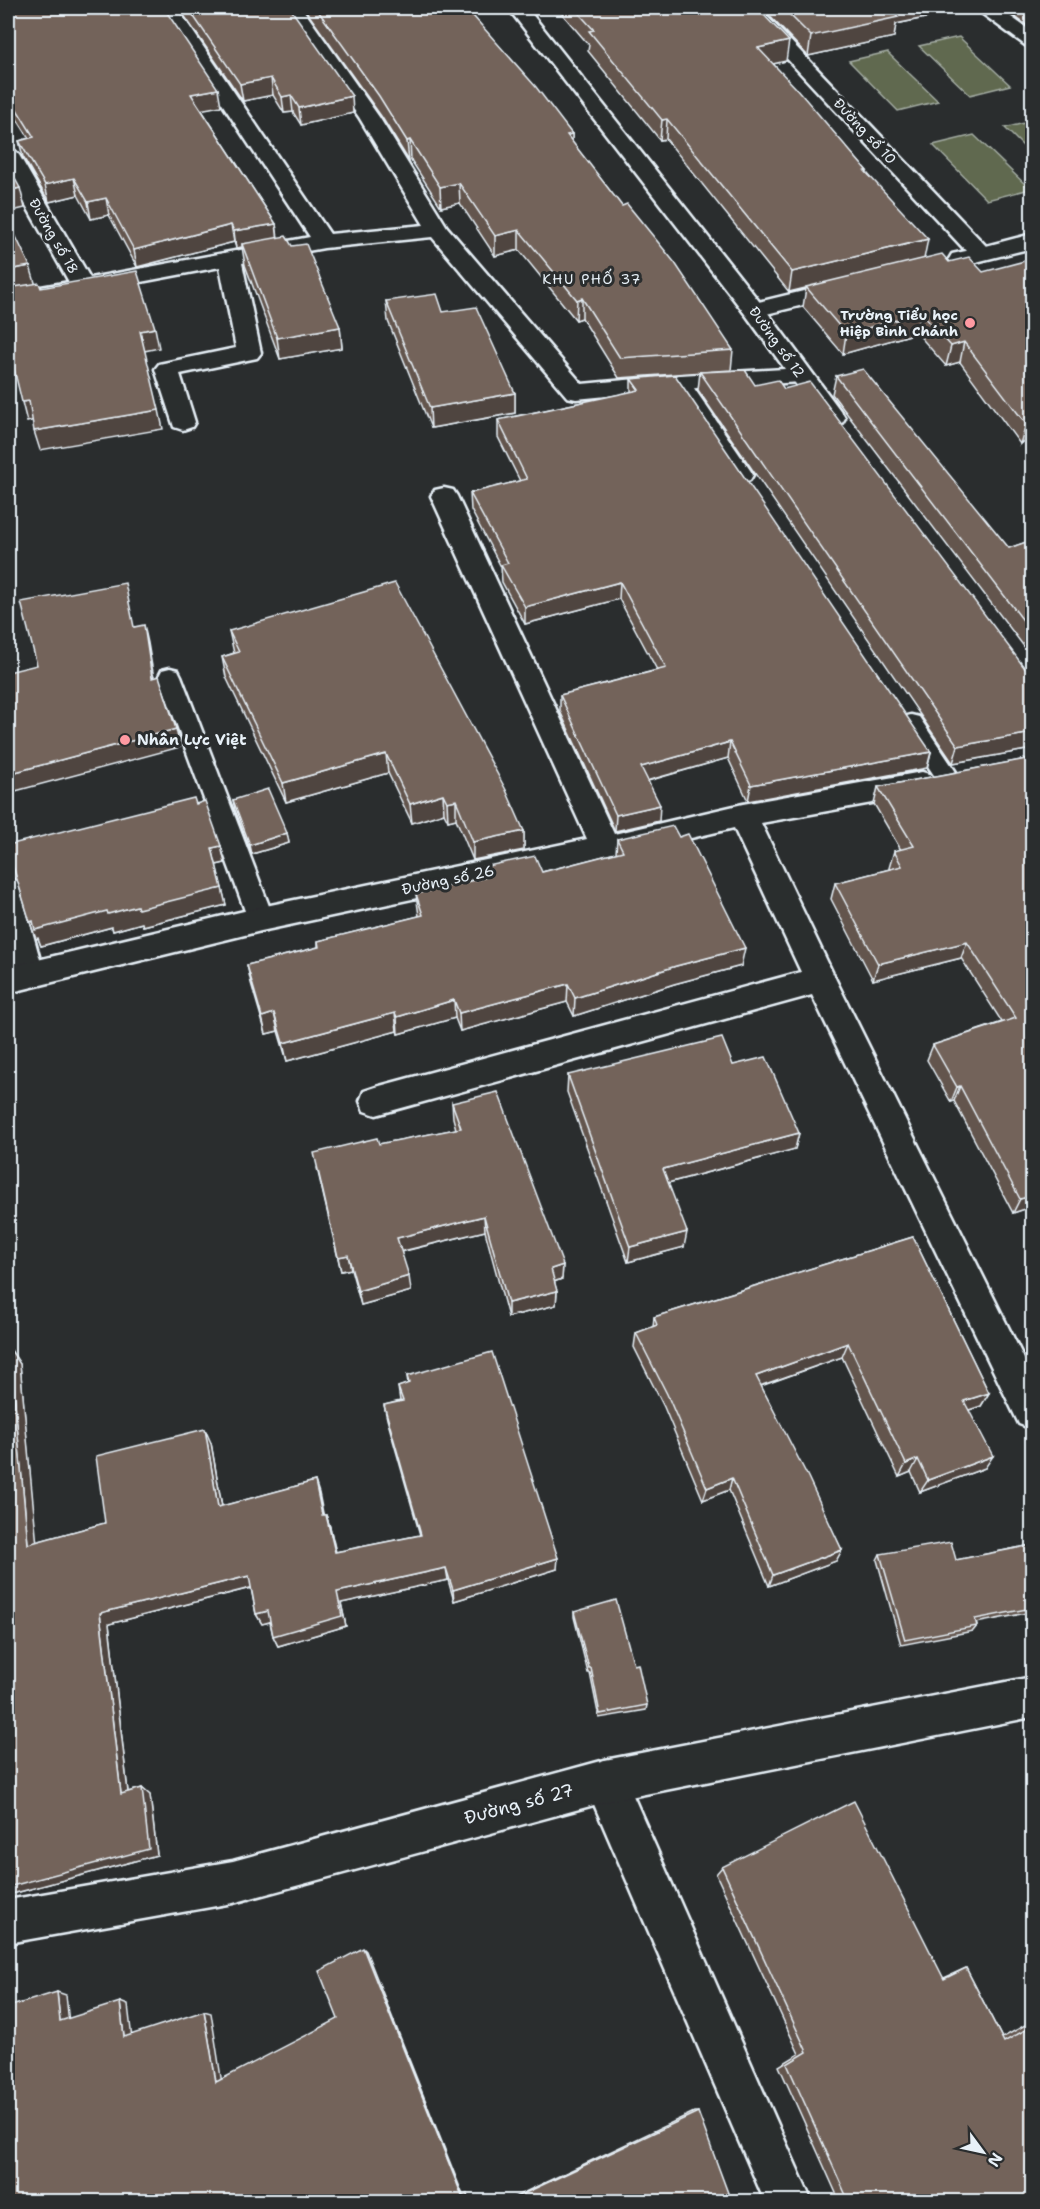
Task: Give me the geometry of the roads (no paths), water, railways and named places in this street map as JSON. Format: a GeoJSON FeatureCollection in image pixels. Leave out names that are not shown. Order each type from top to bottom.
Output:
{"type":"FeatureCollection","features":[{"type":"Feature","properties":{"kind":"street"},"geometry":{"type":"LineString","coordinates":[[168,8],[324,242]]}},
{"type":"Feature","properties":{"kind":"street"},"geometry":{"type":"LineString","coordinates":[[293,8],[369,117],[438,230],[576,392],[680,382],[801,375]]}},
{"type":"Feature","properties":{"kind":"street","name":"Đường số 12"},"geometry":{"type":"LineString","coordinates":[[517,8],[754,310],[844,432]]}},
{"type":"Feature","properties":{"kind":"street","name":"Đường số 10"},"geometry":{"type":"LineString","coordinates":[[749,8],[981,254]]}},
{"type":"Feature","properties":{"kind":"street"},"geometry":{"type":"LineString","coordinates":[[987,8],[1032,41]]}},
{"type":"Feature","properties":{"kind":"street","name":"Đường số 18"},"geometry":{"type":"LineString","coordinates":[[8,155],[83,286]]}},
{"type":"Feature","properties":{"kind":"street"},"geometry":{"type":"LineString","coordinates":[[8,300],[324,242],[438,230]]}},
{"type":"Feature","properties":{"kind":"street"},"geometry":{"type":"LineString","coordinates":[[936,265],[1032,241]]}},
{"type":"Feature","properties":{"kind":"street"},"geometry":{"type":"LineString","coordinates":[[183,422],[167,369],[249,353],[230,259]]}},
{"type":"Feature","properties":{"kind":"street"},"geometry":{"type":"LineString","coordinates":[[754,310],[868,282]]}},
{"type":"Feature","properties":{"kind":"street"},"geometry":{"type":"LineString","coordinates":[[444,496],[605,847]]}},
{"type":"Feature","properties":{"kind":"street","name":"Đường số 26"},"geometry":{"type":"LineString","coordinates":[[19,977],[261,919],[605,847],[743,815],[980,772]]}},
{"type":"Feature","properties":{"kind":"street"},"geometry":{"type":"LineString","coordinates":[[743,815],[820,980],[1032,1412]]}},
{"type":"Feature","properties":{"kind":"street"},"geometry":{"type":"LineString","coordinates":[[376,1101],[820,980]]}},
{"type":"Feature","properties":{"kind":"street","name":"Đường số 27"},"geometry":{"type":"LineString","coordinates":[[8,1922],[233,1882],[605,1781],[1032,1697]]}},
{"type":"Feature","properties":{"kind":"street"},"geometry":{"type":"LineString","coordinates":[[605,1781],[789,2202]]}},
{"type":"Feature","properties":{"kind":"lane"},"geometry":{"type":"LineString","coordinates":[[680,382],[754,491]]}},
{"type":"Feature","properties":{"kind":"lane"},"geometry":{"type":"LineString","coordinates":[[170,676],[261,919]]}},
{"type":"Feature","properties":{"kind":"lane"},"geometry":{"type":"LineString","coordinates":[[901,709],[948,778]]}},
{"type":"Feature","properties":{"kind":"lane"},"geometry":{"type":"LineString","coordinates":[[8,888],[19,977]]}},
{"type":"Feature","properties":{"kind":"place","name":"Trường Tiểu học Hiệp Bình Chánh"},"geometry":{"type":"Point","coordinates":[970,323]}},
{"type":"Feature","properties":{"kind":"place","name":"Nhân Lực Việt"},"geometry":{"type":"Point","coordinates":[125,740]}},
{"type":"Feature","properties":{"kind":"district","name":"KHU PHỐ 37"},"geometry":{"type":"Point","coordinates":[592,279]}}]}
